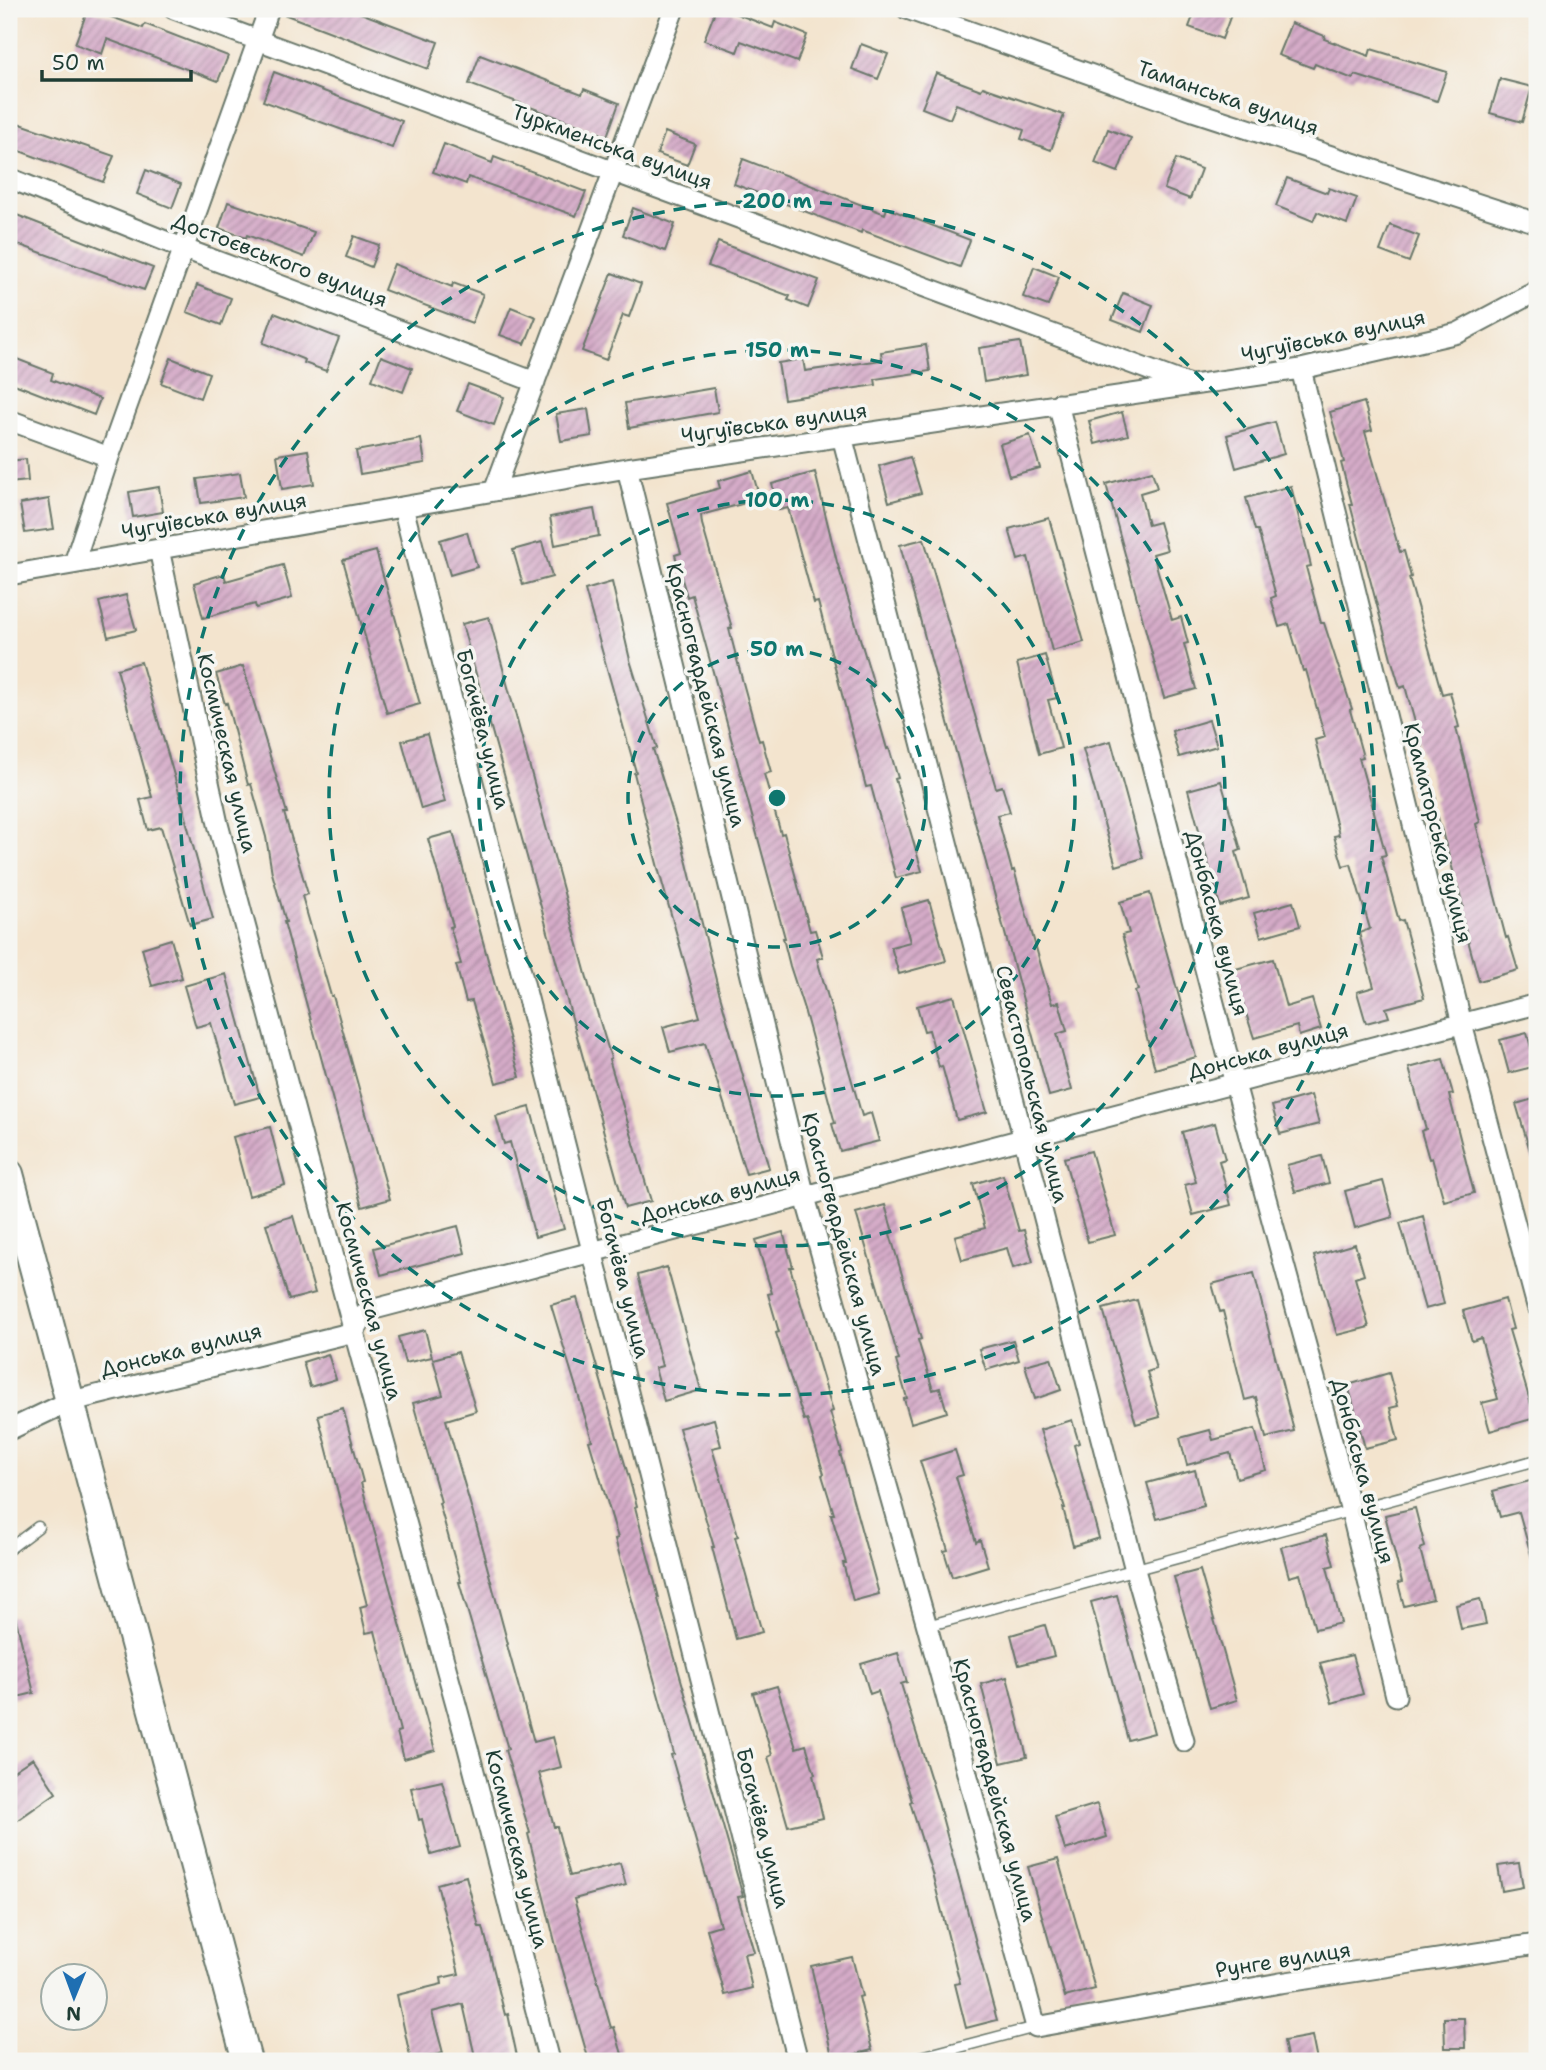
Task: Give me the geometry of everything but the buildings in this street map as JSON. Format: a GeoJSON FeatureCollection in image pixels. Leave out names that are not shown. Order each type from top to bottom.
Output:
{"type":"FeatureCollection","features":[{"type":"Feature","properties":{"kind":"street","name":"Туркменська вулиця"},"geometry":{"type":"LineString","coordinates":[[174,9],[1191,385]]}},
{"type":"Feature","properties":{"kind":"street"},"geometry":{"type":"LineString","coordinates":[[74,563],[109,457],[270,9]]}},
{"type":"Feature","properties":{"kind":"street"},"geometry":{"type":"LineString","coordinates":[[494,491],[674,9]]}},
{"type":"Feature","properties":{"kind":"street","name":"Таманська вулиця"},"geometry":{"type":"LineString","coordinates":[[907,9],[1193,111],[1537,223]]}},
{"type":"Feature","properties":{"kind":"street","name":"Достоєвського вулиця"},"geometry":{"type":"LineString","coordinates":[[9,178],[535,382]]}},
{"type":"Feature","properties":{"kind":"street","name":"Чугуївська вулиця"},"geometry":{"type":"LineString","coordinates":[[9,575],[628,468],[1301,369],[1458,333],[1537,291]]}},
{"type":"Feature","properties":{"kind":"street","name":"Краматорська вулиця"},"geometry":{"type":"LineString","coordinates":[[1301,369],[1462,1024],[1537,1306]]}},
{"type":"Feature","properties":{"kind":"street","name":"Донбаська вулиця"},"geometry":{"type":"LineString","coordinates":[[1059,404],[1235,1084],[1351,1511],[1396,1696]]}},
{"type":"Feature","properties":{"kind":"street"},"geometry":{"type":"LineString","coordinates":[[9,420],[109,457]]}},
{"type":"Feature","properties":{"kind":"street","name":"Севастопольская улица"},"geometry":{"type":"LineString","coordinates":[[842,436],[1135,1570],[1184,1741]]}},
{"type":"Feature","properties":{"kind":"street","name":"Красногвардейская улица"},"geometry":{"type":"LineString","coordinates":[[628,468],[805,1197],[927,1626],[1036,2027]]}},
{"type":"Feature","properties":{"kind":"street","name":"Богачёва улица"},"geometry":{"type":"LineString","coordinates":[[403,507],[798,2061]]}},
{"type":"Feature","properties":{"kind":"street","name":"Космическая улица"},"geometry":{"type":"LineString","coordinates":[[159,550],[218,824],[468,1748],[549,2061]]}},
{"type":"Feature","properties":{"kind":"street","name":"Донська вулиця"},"geometry":{"type":"LineString","coordinates":[[9,1430],[68,1402],[354,1332],[367,1311],[1537,1004]]}},
{"type":"Feature","properties":{"kind":"street"},"geometry":{"type":"LineString","coordinates":[[9,1174],[68,1402],[247,2061]]}},
{"type":"Feature","properties":{"kind":"street","name":"Рунге вулиця"},"geometry":{"type":"LineString","coordinates":[[1036,2027],[1280,1983],[1537,1944]]}},
{"type":"Feature","properties":{"kind":"lane"},"geometry":{"type":"LineString","coordinates":[[927,1626],[1537,1460]]}},
{"type":"Feature","properties":{"kind":"lane"},"geometry":{"type":"LineString","coordinates":[[9,1549],[38,1527]]}},
{"type":"Feature","properties":{"kind":"lane"},"geometry":{"type":"LineString","coordinates":[[906,2061],[1036,2027]]}}]}
